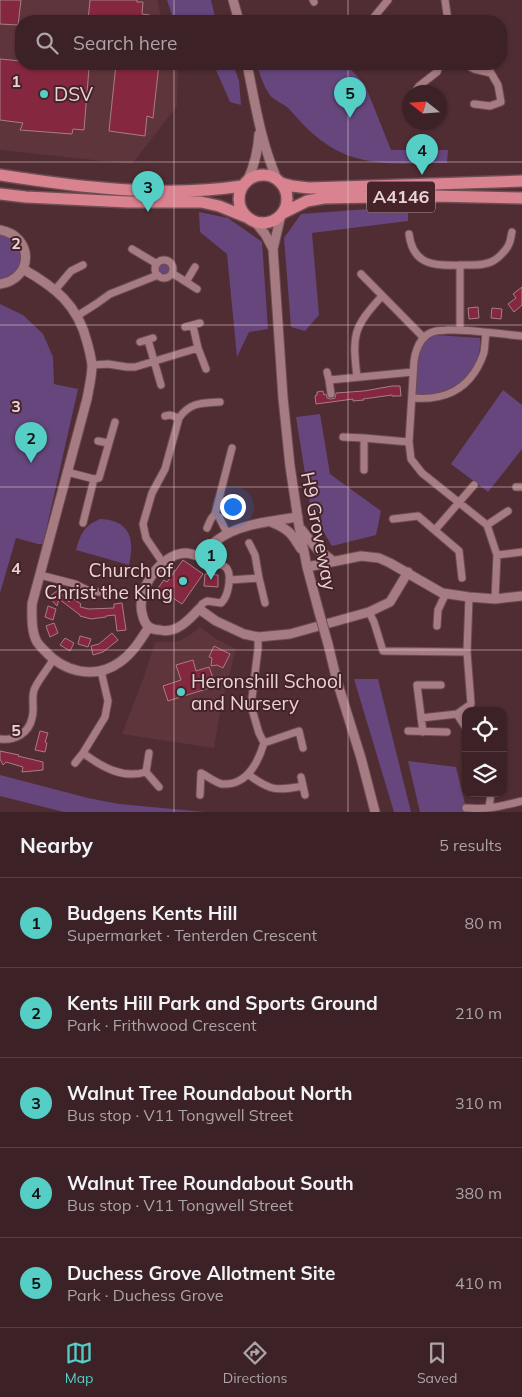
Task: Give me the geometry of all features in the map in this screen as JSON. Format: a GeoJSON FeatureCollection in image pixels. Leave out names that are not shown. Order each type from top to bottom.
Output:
{"type":"FeatureCollection","features":[{"type":"Feature","properties":{"kind":"highway","name":"A4146"},"geometry":{"type":"LineString","coordinates":[[0,175],[74,185],[200,197],[245,183],[255,176],[263,174],[292,186],[309,188],[522,181]]}},
{"type":"Feature","properties":{"kind":"highway"},"geometry":{"type":"LineString","coordinates":[[279,181],[286,192],[287,203],[282,214]]}},
{"type":"Feature","properties":{"kind":"highway"},"geometry":{"type":"LineString","coordinates":[[245,183],[239,194],[238,202],[241,211],[251,220]]}},
{"type":"Feature","properties":{"kind":"highway","name":"A4146"},"geometry":{"type":"LineString","coordinates":[[0,194],[109,201],[178,196]]}},
{"type":"Feature","properties":{"kind":"highway","name":"A4146"},"geometry":{"type":"LineString","coordinates":[[200,197],[251,220],[264,223],[274,221],[282,214],[307,201],[324,198],[434,196],[522,198]]}},
{"type":"Feature","properties":{"kind":"street"},"geometry":{"type":"LineString","coordinates":[[233,0],[237,15]]}},
{"type":"Feature","properties":{"kind":"street"},"geometry":{"type":"LineString","coordinates":[[376,15],[388,0]]}},
{"type":"Feature","properties":{"kind":"street"},"geometry":{"type":"LineString","coordinates":[[445,0],[447,15]]}},
{"type":"Feature","properties":{"kind":"street"},"geometry":{"type":"LineString","coordinates":[[249,70],[259,126],[269,160],[279,181]]}},
{"type":"Feature","properties":{"kind":"street"},"geometry":{"type":"LineString","coordinates":[[420,85],[438,70]]}},
{"type":"Feature","properties":{"kind":"street"},"geometry":{"type":"LineString","coordinates":[[474,104],[490,106],[501,102],[498,85],[491,73],[478,70]]}},
{"type":"Feature","properties":{"kind":"street"},"geometry":{"type":"LineString","coordinates":[[245,183],[256,156],[259,126]]}},
{"type":"Feature","properties":{"kind":"street","name":"H9 Groveway"},"geometry":{"type":"LineString","coordinates":[[282,214],[273,249],[283,398],[290,466],[307,567],[337,681],[361,758],[375,812]]}},
{"type":"Feature","properties":{"kind":"street","name":"H9 Groveway"},"geometry":{"type":"LineString","coordinates":[[251,220],[265,234],[273,249]]}},
{"type":"Feature","properties":{"kind":"street"},"geometry":{"type":"LineString","coordinates":[[0,230],[7,231],[22,242],[26,260],[19,275],[13,280],[0,284]]}},
{"type":"Feature","properties":{"kind":"street"},"geometry":{"type":"LineString","coordinates":[[409,234],[410,245],[419,258],[432,264],[460,265],[486,263],[494,260],[509,244],[512,232]]}},
{"type":"Feature","properties":{"kind":"street"},"geometry":{"type":"LineString","coordinates":[[132,249],[157,264]]}},
{"type":"Feature","properties":{"kind":"street"},"geometry":{"type":"LineString","coordinates":[[161,261],[169,261],[172,265],[172,273],[165,278],[158,274],[156,270],[157,264],[161,261]]}},
{"type":"Feature","properties":{"kind":"street"},"geometry":{"type":"LineString","coordinates":[[55,290],[71,271],[85,264]]}},
{"type":"Feature","properties":{"kind":"street"},"geometry":{"type":"LineString","coordinates":[[460,265],[460,330]]}},
{"type":"Feature","properties":{"kind":"street"},"geometry":{"type":"LineString","coordinates":[[186,282],[196,267]]}},
{"type":"Feature","properties":{"kind":"street"},"geometry":{"type":"LineString","coordinates":[[23,269],[44,281],[67,301],[85,333],[92,365],[87,399],[32,604],[32,625],[36,642],[53,660],[72,670],[87,672],[102,670],[120,662],[136,647],[149,627]]}},
{"type":"Feature","properties":{"kind":"street"},"geometry":{"type":"LineString","coordinates":[[172,273],[197,289]]}},
{"type":"Feature","properties":{"kind":"street"},"geometry":{"type":"LineString","coordinates":[[77,316],[110,294],[158,274]]}},
{"type":"Feature","properties":{"kind":"street"},"geometry":{"type":"LineString","coordinates":[[361,274],[424,338]]}},
{"type":"Feature","properties":{"kind":"street"},"geometry":{"type":"LineString","coordinates":[[357,376],[354,349],[355,337],[362,318],[382,296]]}},
{"type":"Feature","properties":{"kind":"street"},"geometry":{"type":"LineString","coordinates":[[193,325],[198,348],[206,369]]}},
{"type":"Feature","properties":{"kind":"street"},"geometry":{"type":"LineString","coordinates":[[495,599],[497,555],[487,525],[422,473],[411,460],[409,442],[413,372],[416,349],[424,338],[435,331],[460,330],[522,336]]}},
{"type":"Feature","properties":{"kind":"street"},"geometry":{"type":"LineString","coordinates":[[412,398],[435,398],[448,395],[459,389],[469,380],[484,354],[486,333]]}},
{"type":"Feature","properties":{"kind":"street"},"geometry":{"type":"LineString","coordinates":[[147,340],[161,385]]}},
{"type":"Feature","properties":{"kind":"street"},"geometry":{"type":"LineString","coordinates":[[92,365],[108,364],[127,368],[134,367],[198,348]]}},
{"type":"Feature","properties":{"kind":"street"},"geometry":{"type":"LineString","coordinates":[[327,372],[330,380],[330,394]]}},
{"type":"Feature","properties":{"kind":"street"},"geometry":{"type":"LineString","coordinates":[[330,380],[413,372]]}},
{"type":"Feature","properties":{"kind":"street"},"geometry":{"type":"LineString","coordinates":[[164,563],[146,538],[143,524],[152,493],[165,469],[179,418],[192,405],[220,402]]}},
{"type":"Feature","properties":{"kind":"street"},"geometry":{"type":"LineString","coordinates":[[165,416],[170,415],[179,418]]}},
{"type":"Feature","properties":{"kind":"street"},"geometry":{"type":"LineString","coordinates":[[67,472],[94,479],[99,478],[114,422]]}},
{"type":"Feature","properties":{"kind":"street"},"geometry":{"type":"LineString","coordinates":[[343,437],[409,442]]}},
{"type":"Feature","properties":{"kind":"street"},"geometry":{"type":"LineString","coordinates":[[364,438],[364,470]]}},
{"type":"Feature","properties":{"kind":"street"},"geometry":{"type":"LineString","coordinates":[[98,441],[108,443]]}},
{"type":"Feature","properties":{"kind":"street"},"geometry":{"type":"LineString","coordinates":[[207,528],[215,514],[232,448]]}},
{"type":"Feature","properties":{"kind":"street"},"geometry":{"type":"LineString","coordinates":[[83,523],[89,515],[94,479]]}},
{"type":"Feature","properties":{"kind":"street"},"geometry":{"type":"LineString","coordinates":[[435,530],[474,484]]}},
{"type":"Feature","properties":{"kind":"street"},"geometry":{"type":"LineString","coordinates":[[487,525],[508,511]]}},
{"type":"Feature","properties":{"kind":"street"},"geometry":{"type":"LineString","coordinates":[[215,514],[219,517],[228,533]]}},
{"type":"Feature","properties":{"kind":"street"},"geometry":{"type":"LineString","coordinates":[[394,519],[418,516],[435,530],[459,552],[462,578]]}},
{"type":"Feature","properties":{"kind":"street"},"geometry":{"type":"LineString","coordinates":[[270,521],[283,527],[293,536],[305,556]]}},
{"type":"Feature","properties":{"kind":"street"},"geometry":{"type":"LineString","coordinates":[[200,558],[217,540],[228,533],[270,521],[299,522],[317,549],[333,560]]}},
{"type":"Feature","properties":{"kind":"street"},"geometry":{"type":"LineString","coordinates":[[249,543],[255,555],[265,603]]}},
{"type":"Feature","properties":{"kind":"street"},"geometry":{"type":"LineString","coordinates":[[497,555],[522,552]]}},
{"type":"Feature","properties":{"kind":"street"},"geometry":{"type":"LineString","coordinates":[[184,553],[200,558],[208,566],[219,564],[227,569],[229,580],[225,599],[221,603],[207,601],[202,604],[191,619],[171,630],[164,631],[149,627],[143,619],[140,608],[142,593],[154,572],[174,556],[184,553]]}},
{"type":"Feature","properties":{"kind":"street"},"geometry":{"type":"LineString","coordinates":[[307,567],[333,560],[361,556],[379,558],[442,592],[495,599],[522,597]]}},
{"type":"Feature","properties":{"kind":"street"},"geometry":{"type":"LineString","coordinates":[[199,609],[230,629],[244,634],[258,637],[290,634],[369,612],[390,602],[408,572]]}},
{"type":"Feature","properties":{"kind":"street"},"geometry":{"type":"LineString","coordinates":[[40,575],[75,584],[91,592],[105,592]]}},
{"type":"Feature","properties":{"kind":"street"},"geometry":{"type":"LineString","coordinates":[[229,580],[259,578]]}},
{"type":"Feature","properties":{"kind":"street"},"geometry":{"type":"LineString","coordinates":[[437,626],[438,610],[446,593]]}},
{"type":"Feature","properties":{"kind":"street"},"geometry":{"type":"LineString","coordinates":[[421,718],[457,714],[471,704],[467,652],[469,597]]}},
{"type":"Feature","properties":{"kind":"street"},"geometry":{"type":"LineString","coordinates":[[369,612],[383,651],[467,652]]}},
{"type":"Feature","properties":{"kind":"street"},"geometry":{"type":"LineString","coordinates":[[200,795],[201,773],[220,784],[234,783],[249,775],[260,757],[264,743],[251,706],[258,637]]}},
{"type":"Feature","properties":{"kind":"street"},"geometry":{"type":"LineString","coordinates":[[0,740],[18,737],[28,729],[33,716],[32,700],[34,689],[53,660]]}},
{"type":"Feature","properties":{"kind":"street"},"geometry":{"type":"LineString","coordinates":[[75,763],[105,717],[108,701],[102,670]]}},
{"type":"Feature","properties":{"kind":"street"},"geometry":{"type":"LineString","coordinates":[[423,732],[417,685],[441,685]]}},
{"type":"Feature","properties":{"kind":"street"},"geometry":{"type":"LineString","coordinates":[[457,714],[462,722]]}},
{"type":"Feature","properties":{"kind":"street"},"geometry":{"type":"LineString","coordinates":[[264,743],[299,728],[303,748]]}},
{"type":"Feature","properties":{"kind":"street"},"geometry":{"type":"LineString","coordinates":[[408,731],[447,732]]}},
{"type":"Feature","properties":{"kind":"street"},"geometry":{"type":"LineString","coordinates":[[83,753],[99,765],[114,771],[136,775],[146,772]]}},
{"type":"Feature","properties":{"kind":"street"},"geometry":{"type":"LineString","coordinates":[[146,772],[149,753]]}},
{"type":"Feature","properties":{"kind":"street"},"geometry":{"type":"LineString","coordinates":[[146,772],[159,786]]}},
{"type":"Feature","properties":{"kind":"street"},"geometry":{"type":"LineString","coordinates":[[249,775],[271,788],[281,790],[303,786]]}},
{"type":"Feature","properties":{"kind":"street"},"geometry":{"type":"LineString","coordinates":[[301,777],[305,795]]}},
{"type":"Feature","properties":{"kind":"street"},"geometry":{"type":"LineString","coordinates":[[489,808],[490,797]]}},
{"type":"Feature","properties":{"kind":"street"},"geometry":{"type":"LineString","coordinates":[[466,808],[482,809],[522,801]]}},
{"type":"Feature","properties":{"kind":"shaded area"},"geometry":{"type":"Polygon","coordinates":[[[0,0],[157,0],[161,15],[15,15],[15,70],[178,70],[177,106],[132,164],[0,150],[0,0]]]}},
{"type":"Feature","properties":{"kind":"shaded area"},"geometry":{"type":"Polygon","coordinates":[[[167,0],[211,0],[215,15],[172,15],[167,0]]]}},
{"type":"Feature","properties":{"kind":"shaded area"},"geometry":{"type":"Polygon","coordinates":[[[216,70],[235,70],[239,81],[241,105],[230,102],[216,70]]]}},
{"type":"Feature","properties":{"kind":"shaded area"},"geometry":{"type":"Polygon","coordinates":[[[258,70],[351,70],[365,85],[391,150],[448,150],[447,163],[384,163],[353,157],[339,151],[315,136],[287,107],[270,95],[258,70]]]}},
{"type":"Feature","properties":{"kind":"shaded area"},"geometry":{"type":"Polygon","coordinates":[[[408,206],[408,221],[312,233],[319,315],[305,331],[291,327],[284,238],[301,214],[408,206]]]}},
{"type":"Feature","properties":{"kind":"shaded area"},"geometry":{"type":"Polygon","coordinates":[[[199,212],[228,218],[262,242],[268,329],[249,332],[237,357],[227,254],[200,232],[199,212]]]}},
{"type":"Feature","properties":{"kind":"shaded area"},"geometry":{"type":"Polygon","coordinates":[[[0,234],[4,234],[16,242],[22,255],[21,263],[13,276],[0,280],[0,234]]]}},
{"type":"Feature","properties":{"kind":"shaded area"},"geometry":{"type":"Polygon","coordinates":[[[164,263],[170,269],[164,275],[158,269],[164,263]]]}},
{"type":"Feature","properties":{"kind":"shaded area"},"geometry":{"type":"Polygon","coordinates":[[[0,304],[23,315],[43,334],[53,357],[54,384],[78,389],[43,544],[16,538],[0,593],[0,304]]]}},
{"type":"Feature","properties":{"kind":"shaded area"},"geometry":{"type":"Polygon","coordinates":[[[436,335],[480,338],[480,349],[477,359],[473,369],[459,384],[450,390],[429,396],[414,395],[416,360],[422,345],[436,335]]]}},
{"type":"Feature","properties":{"kind":"shaded area"},"geometry":{"type":"Polygon","coordinates":[[[503,390],[522,405],[522,449],[488,492],[451,464],[503,390]]]}},
{"type":"Feature","properties":{"kind":"shaded area"},"geometry":{"type":"Polygon","coordinates":[[[320,414],[330,474],[381,511],[376,535],[332,546],[311,511],[296,417],[320,414]]]}},
{"type":"Feature","properties":{"kind":"shaded area"},"geometry":{"type":"Polygon","coordinates":[[[100,519],[118,523],[128,533],[131,547],[129,565],[76,550],[79,539],[84,531],[100,519]]]}},
{"type":"Feature","properties":{"kind":"shaded area","name":"Heronshill School and Nursery"},"geometry":{"type":"Polygon","coordinates":[[[200,627],[216,639],[236,649],[221,706],[214,748],[122,734],[155,642],[176,642],[189,636],[200,627]]]}},
{"type":"Feature","properties":{"kind":"shaded area"},"geometry":{"type":"Polygon","coordinates":[[[354,679],[378,679],[411,812],[394,812],[354,679]]]}},
{"type":"Feature","properties":{"kind":"shaded area"},"geometry":{"type":"Polygon","coordinates":[[[408,761],[456,767],[467,812],[420,812],[408,761]]]}},
{"type":"Feature","properties":{"kind":"shaded area"},"geometry":{"type":"Polygon","coordinates":[[[0,775],[88,798],[119,804],[205,812],[64,812],[0,796],[0,775]]]}},
{"type":"Feature","properties":{"kind":"building"},"geometry":{"type":"Polygon","coordinates":[[[0,0],[21,0],[19,15],[15,15],[15,25],[0,24],[0,0]]]}},
{"type":"Feature","properties":{"kind":"building"},"geometry":{"type":"Polygon","coordinates":[[[90,0],[137,0],[137,2],[143,2],[142,14],[150,15],[89,15],[90,0]]]}},
{"type":"Feature","properties":{"kind":"building","name":"DSV"},"geometry":{"type":"Polygon","coordinates":[[[0,59],[15,60],[15,70],[89,70],[84,130],[73,129],[72,134],[20,130],[23,123],[0,120],[0,59]]]}},
{"type":"Feature","properties":{"kind":"building"},"geometry":{"type":"Polygon","coordinates":[[[115,70],[158,70],[153,118],[147,116],[145,136],[109,131],[115,70]]]}},
{"type":"Feature","properties":{"kind":"building"},"geometry":{"type":"Polygon","coordinates":[[[522,287],[522,305],[514,312],[508,304],[516,298],[513,294],[522,287]]]}},
{"type":"Feature","properties":{"kind":"building"},"geometry":{"type":"Polygon","coordinates":[[[478,307],[479,318],[469,319],[468,308],[478,307]]]}},
{"type":"Feature","properties":{"kind":"building"},"geometry":{"type":"Polygon","coordinates":[[[492,308],[502,309],[501,319],[491,318],[492,308]]]}},
{"type":"Feature","properties":{"kind":"building"},"geometry":{"type":"Polygon","coordinates":[[[400,386],[401,396],[392,395],[364,400],[353,401],[353,399],[316,404],[315,396],[317,392],[323,391],[327,398],[331,399],[335,398],[336,393],[400,386]]]}},
{"type":"Feature","properties":{"kind":"building","name":"Church of Christ the King"},"geometry":{"type":"Polygon","coordinates":[[[183,560],[203,574],[182,604],[158,588],[164,580],[167,582],[183,560]]]}},
{"type":"Feature","properties":{"kind":"building"},"geometry":{"type":"Polygon","coordinates":[[[205,574],[218,575],[218,587],[204,586],[205,574]]]}},
{"type":"Feature","properties":{"kind":"building"},"geometry":{"type":"Polygon","coordinates":[[[58,590],[69,602],[72,598],[81,604],[80,607],[89,609],[114,608],[114,604],[122,603],[126,630],[117,631],[115,615],[91,619],[80,616],[59,599],[57,606],[49,597],[58,590]]]}},
{"type":"Feature","properties":{"kind":"building"},"geometry":{"type":"Polygon","coordinates":[[[48,606],[56,609],[53,620],[45,617],[48,606]]]}},
{"type":"Feature","properties":{"kind":"building"},"geometry":{"type":"Polygon","coordinates":[[[54,623],[58,633],[50,637],[46,626],[54,623]]]}},
{"type":"Feature","properties":{"kind":"building"},"geometry":{"type":"Polygon","coordinates":[[[112,633],[118,640],[103,652],[93,655],[91,646],[99,644],[112,633]]]}},
{"type":"Feature","properties":{"kind":"building"},"geometry":{"type":"Polygon","coordinates":[[[80,636],[91,639],[88,647],[78,644],[80,636]]]}},
{"type":"Feature","properties":{"kind":"building"},"geometry":{"type":"Polygon","coordinates":[[[65,638],[74,643],[70,651],[60,645],[65,638]]]}},
{"type":"Feature","properties":{"kind":"building"},"geometry":{"type":"Polygon","coordinates":[[[214,646],[230,654],[223,668],[217,665],[211,666],[212,658],[209,657],[214,646]]]}},
{"type":"Feature","properties":{"kind":"building"},"geometry":{"type":"Polygon","coordinates":[[[193,660],[196,671],[209,667],[216,686],[168,701],[163,686],[181,680],[176,665],[193,660]]]}},
{"type":"Feature","properties":{"kind":"building"},"geometry":{"type":"Polygon","coordinates":[[[40,731],[48,733],[45,742],[47,743],[45,752],[35,750],[40,731]]]}},
{"type":"Feature","properties":{"kind":"building"},"geometry":{"type":"Polygon","coordinates":[[[0,751],[43,762],[43,770],[22,772],[23,767],[6,762],[3,765],[0,759],[0,751]]]}},
{"type":"Feature","properties":{"kind":"place","name":"DSV"},"geometry":{"type":"Point","coordinates":[44,94]}},
{"type":"Feature","properties":{"kind":"place","name":"Duchess Grove Allotment Site"},"geometry":{"type":"Point","coordinates":[350,118]}},
{"type":"Feature","properties":{"kind":"place","name":"Walnut Tree Roundabout South"},"geometry":{"type":"Point","coordinates":[422,175]}},
{"type":"Feature","properties":{"kind":"place","name":"Walnut Tree Roundabout North"},"geometry":{"type":"Point","coordinates":[148,212]}},
{"type":"Feature","properties":{"kind":"place","name":"Kents Hill Park and Sports Ground"},"geometry":{"type":"Point","coordinates":[31,463]}},
{"type":"Feature","properties":{"kind":"place","name":"Budgens Kents Hill"},"geometry":{"type":"Point","coordinates":[211,580]}},
{"type":"Feature","properties":{"kind":"place","name":"Church of Christ the King"},"geometry":{"type":"Point","coordinates":[183,581]}},
{"type":"Feature","properties":{"kind":"place","name":"Heronshill School and Nursery"},"geometry":{"type":"Point","coordinates":[181,692]}}]}
